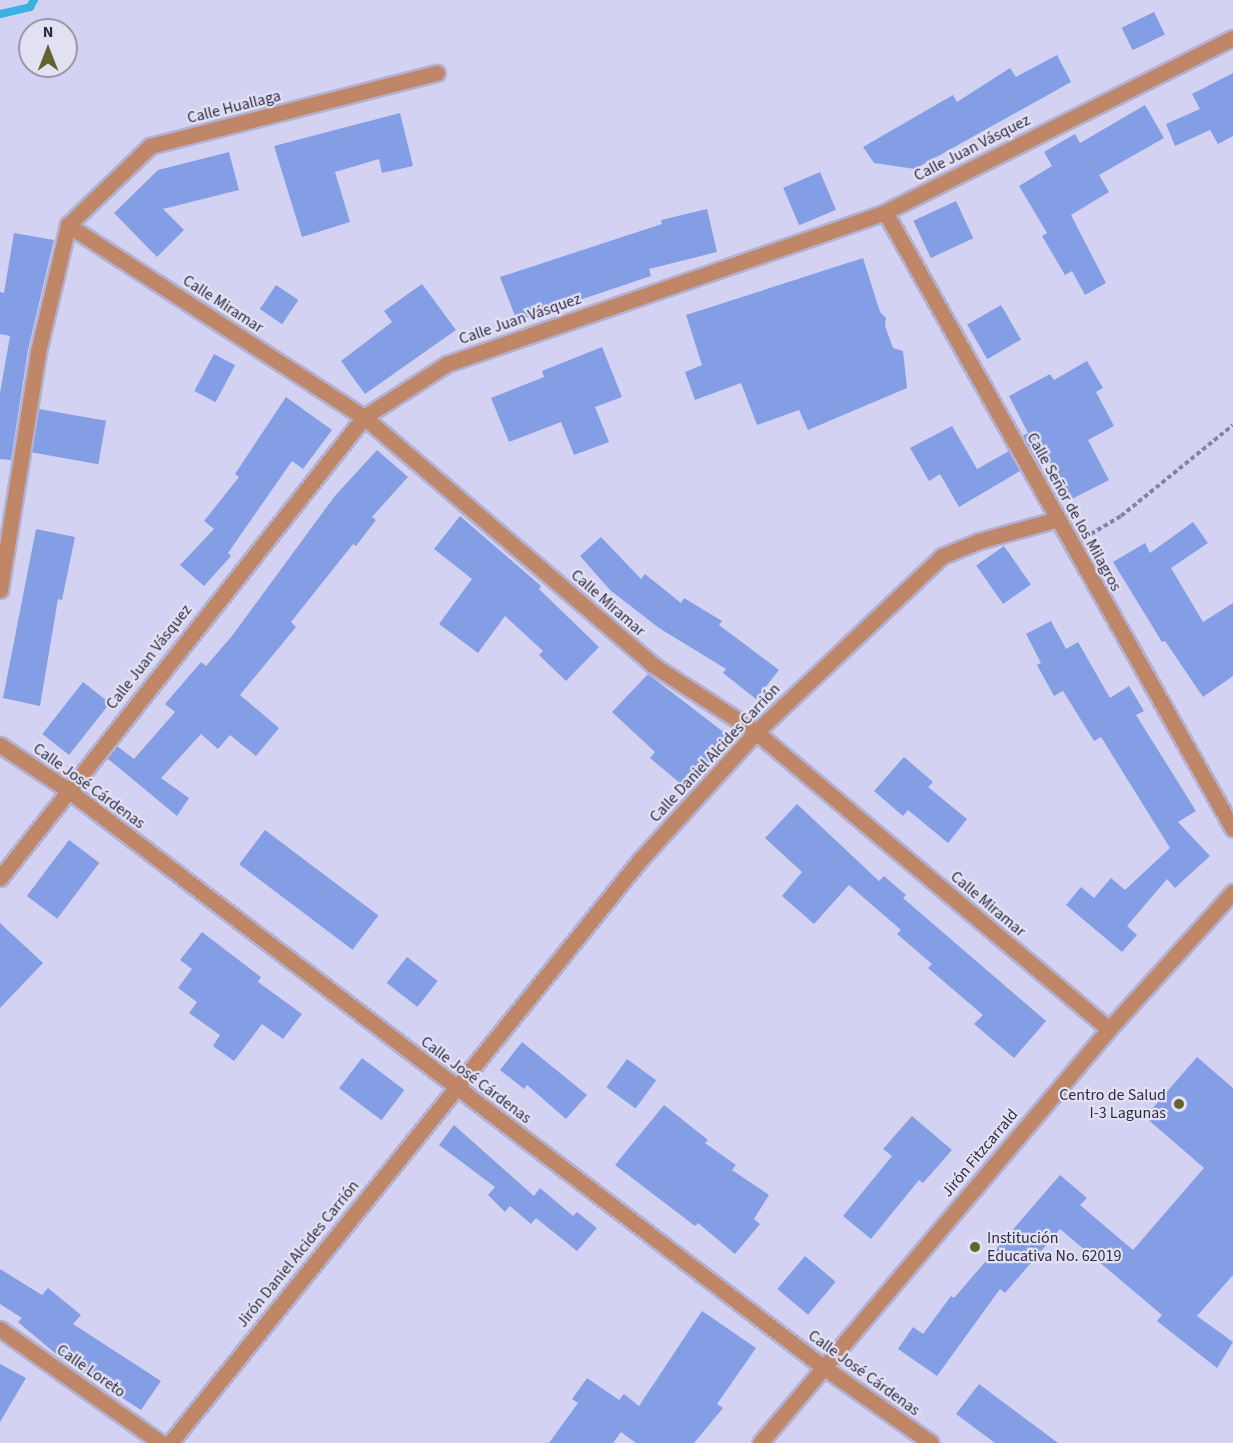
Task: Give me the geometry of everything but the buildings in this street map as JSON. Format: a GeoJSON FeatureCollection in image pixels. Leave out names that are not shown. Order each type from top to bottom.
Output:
{"type":"FeatureCollection","features":[{"type":"Feature","properties":{"kind":"street","name":"Calle Juan Vásquez"},"geometry":{"type":"LineString","coordinates":[[0,878],[364,417],[447,364],[885,212],[1233,38]]}},
{"type":"Feature","properties":{"kind":"street","name":"Calle Huallaga"},"geometry":{"type":"LineString","coordinates":[[68,225],[150,146],[437,73]]}},
{"type":"Feature","properties":{"kind":"street","name":"Calle Señor de los Milagros"},"geometry":{"type":"LineString","coordinates":[[885,212],[1233,829]]}},
{"type":"Feature","properties":{"kind":"street","name":"Calle Miramar"},"geometry":{"type":"LineString","coordinates":[[68,225],[364,417],[653,665],[756,732],[1109,1029]]}},
{"type":"Feature","properties":{"kind":"street"},"geometry":{"type":"LineString","coordinates":[[0,590],[38,352],[68,225]]}},
{"type":"Feature","properties":{"kind":"street","name":"Calle Daniel Alcides Carrión"},"geometry":{"type":"LineString","coordinates":[[455,1087],[640,860],[756,732],[942,556],[979,541],[1058,519]]}},
{"type":"Feature","properties":{"kind":"street","name":"Calle José Cárdenas"},"geometry":{"type":"LineString","coordinates":[[0,745],[68,790],[822,1366],[931,1443]]}},
{"type":"Feature","properties":{"kind":"street","name":"Jirón Fitzcarrald"},"geometry":{"type":"LineString","coordinates":[[760,1443],[822,1366],[1109,1029],[1233,892]]}},
{"type":"Feature","properties":{"kind":"street","name":"Jirón Daniel Alcides Carrión"},"geometry":{"type":"LineString","coordinates":[[170,1443],[455,1087]]}},
{"type":"Feature","properties":{"kind":"street","name":"Calle Loreto"},"geometry":{"type":"LineString","coordinates":[[0,1329],[161,1443]]}},
{"type":"Feature","properties":{"kind":"path"},"geometry":{"type":"LineString","coordinates":[[1073,545],[1121,516],[1233,425]]}},
{"type":"Feature","properties":{"kind":"waterway"},"geometry":{"type":"LineString","coordinates":[[0,14],[30,7],[34,0]]}},
{"type":"Feature","properties":{"kind":"place","name":"Centro de Salud I-3 Lagunas"},"geometry":{"type":"Point","coordinates":[1179,1104]}},
{"type":"Feature","properties":{"kind":"place","name":"Institución Educativa No. 62019"},"geometry":{"type":"Point","coordinates":[975,1247]}}]}
